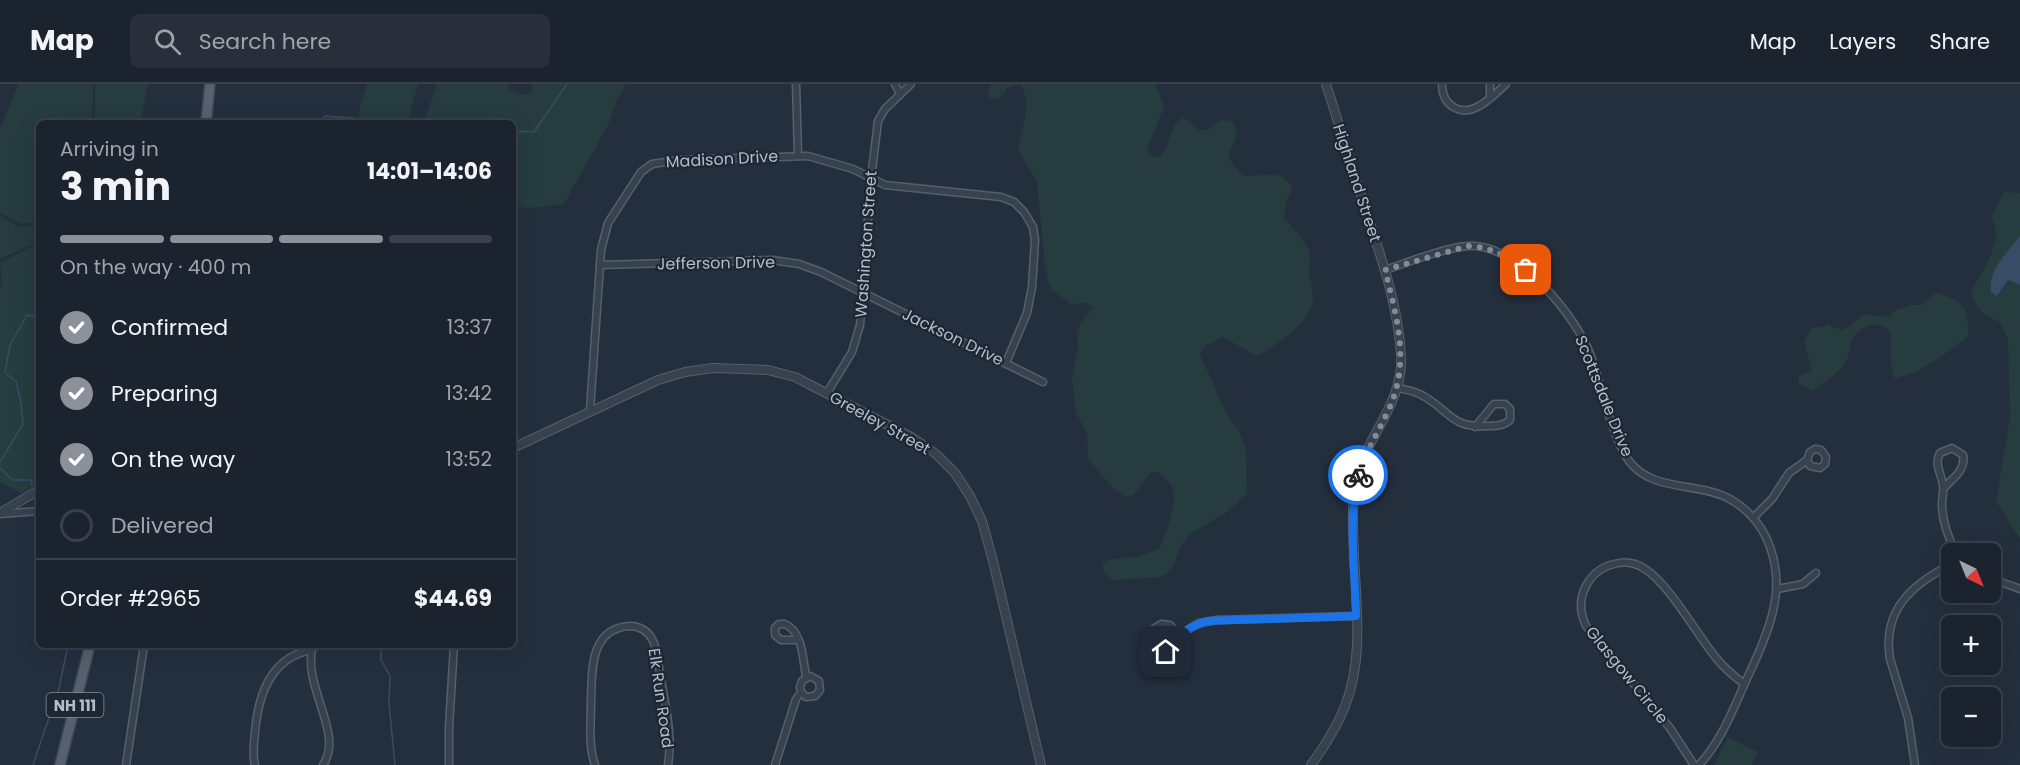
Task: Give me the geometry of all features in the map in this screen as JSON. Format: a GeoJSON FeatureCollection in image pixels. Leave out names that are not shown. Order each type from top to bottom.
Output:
{"type":"FeatureCollection","features":[{"type":"Feature","properties":{"kind":"main road"},"geometry":{"type":"LineString","coordinates":[[206,120],[210,84]]}},
{"type":"Feature","properties":{"kind":"main road","name":"NH 111"},"geometry":{"type":"LineString","coordinates":[[60,765],[89,648]]}},
{"type":"Feature","properties":{"kind":"street"},"geometry":{"type":"LineString","coordinates":[[796,84],[798,155]]}},
{"type":"Feature","properties":{"kind":"street"},"geometry":{"type":"LineString","coordinates":[[895,84],[900,94]]}},
{"type":"Feature","properties":{"kind":"street","name":"Washington Street"},"geometry":{"type":"LineString","coordinates":[[827,393],[852,352],[860,325],[871,179],[878,121],[885,109],[910,84]]}},
{"type":"Feature","properties":{"kind":"street","name":"Highland Street"},"geometry":{"type":"LineString","coordinates":[[1311,765],[1336,726],[1350,694],[1356,668],[1353,525],[1355,489],[1362,462],[1388,412],[1398,388],[1401,373],[1401,353],[1395,312],[1385,270],[1326,84]]}},
{"type":"Feature","properties":{"kind":"street"},"geometry":{"type":"LineString","coordinates":[[1442,84],[1445,100],[1456,109],[1469,110],[1479,106],[1506,84]]}},
{"type":"Feature","properties":{"kind":"street"},"geometry":{"type":"LineString","coordinates":[[1490,84],[1490,97]]}},
{"type":"Feature","properties":{"kind":"street","name":"Madison Drive"},"geometry":{"type":"LineString","coordinates":[[590,410],[602,243],[608,223],[632,183],[646,167],[659,162],[798,155],[828,160],[885,185],[983,195],[1008,200],[1018,205],[1033,227],[1035,240],[1032,287],[1027,313],[1006,363]]}},
{"type":"Feature","properties":{"kind":"street","name":"Scottsdale Drive"},"geometry":{"type":"LineString","coordinates":[[1385,270],[1468,246],[1488,248],[1506,256],[1534,277],[1574,322],[1589,349],[1619,443],[1635,468],[1666,483],[1726,497],[1754,517],[1769,541],[1774,555],[1777,589],[1774,608],[1766,635],[1717,744],[1700,765]]}},
{"type":"Feature","properties":{"kind":"street","name":"Jefferson Drive"},"geometry":{"type":"LineString","coordinates":[[600,265],[758,260],[786,262],[821,272],[862,292]]}},
{"type":"Feature","properties":{"kind":"street","name":"Jackson Drive"},"geometry":{"type":"LineString","coordinates":[[862,292],[1043,382]]}},
{"type":"Feature","properties":{"kind":"street","name":"Greeley Street"},"geometry":{"type":"LineString","coordinates":[[516,447],[658,380],[685,372],[713,368],[754,369],[782,373],[809,383],[930,449],[950,468],[970,496],[982,521],[1041,765]]}},
{"type":"Feature","properties":{"kind":"street"},"geometry":{"type":"LineString","coordinates":[[1398,388],[1419,393],[1456,422],[1475,427],[1504,425],[1510,420],[1510,409],[1505,404],[1494,404],[1475,427]]}},
{"type":"Feature","properties":{"kind":"street"},"geometry":{"type":"LineString","coordinates":[[1944,488],[1964,464],[1960,452],[1952,448],[1944,450],[1938,457],[1944,488],[1942,504],[1944,524],[1951,543]]}},
{"type":"Feature","properties":{"kind":"street"},"geometry":{"type":"LineString","coordinates":[[1754,517],[1772,499],[1789,473],[1807,460]]}},
{"type":"Feature","properties":{"kind":"street"},"geometry":{"type":"LineString","coordinates":[[0,514],[36,492]]}},
{"type":"Feature","properties":{"kind":"street"},"geometry":{"type":"LineString","coordinates":[[0,514],[36,511]]}},
{"type":"Feature","properties":{"kind":"street","name":"Glasgow Circle"},"geometry":{"type":"LineString","coordinates":[[1694,765],[1674,733],[1586,626],[1581,600],[1590,579],[1604,567],[1617,563],[1630,563],[1646,569],[1664,587],[1718,660],[1744,684]]}},
{"type":"Feature","properties":{"kind":"street"},"geometry":{"type":"LineString","coordinates":[[1915,765],[1908,718],[1890,659],[1890,631],[1895,613],[1907,595],[1925,579],[1941,570]]}},
{"type":"Feature","properties":{"kind":"street"},"geometry":{"type":"LineString","coordinates":[[1777,589],[1803,584],[1816,573]]}},
{"type":"Feature","properties":{"kind":"street"},"geometry":{"type":"LineString","coordinates":[[2001,582],[2020,589]]}},
{"type":"Feature","properties":{"kind":"street"},"geometry":{"type":"LineString","coordinates":[[1179,635],[1199,623],[1217,620],[1356,616]]}},
{"type":"Feature","properties":{"kind":"street"},"geometry":{"type":"LineString","coordinates":[[1161,624],[1170,625],[1179,635],[1178,645],[1170,651],[1161,652],[1153,647],[1151,642],[1153,629],[1161,624]]}},
{"type":"Feature","properties":{"kind":"street","name":"Elk Run Road"},"geometry":{"type":"LineString","coordinates":[[595,765],[591,744],[594,655],[600,642],[609,634],[620,628],[633,626],[649,634],[656,649],[669,732],[668,765]]}},
{"type":"Feature","properties":{"kind":"street"},"geometry":{"type":"LineString","coordinates":[[798,640],[806,677]]}},
{"type":"Feature","properties":{"kind":"street"},"geometry":{"type":"LineString","coordinates":[[126,765],[144,648]]}},
{"type":"Feature","properties":{"kind":"street"},"geometry":{"type":"LineString","coordinates":[[255,765],[253,749],[256,715],[263,688],[285,662],[310,648]]}},
{"type":"Feature","properties":{"kind":"street"},"geometry":{"type":"LineString","coordinates":[[312,648],[313,685],[331,741],[323,765]]}},
{"type":"Feature","properties":{"kind":"street"},"geometry":{"type":"LineString","coordinates":[[449,765],[454,648]]}},
{"type":"Feature","properties":{"kind":"street"},"geometry":{"type":"LineString","coordinates":[[801,693],[812,697],[820,690],[818,680],[814,677],[806,677]]}},
{"type":"Feature","properties":{"kind":"street"},"geometry":{"type":"LineString","coordinates":[[775,765],[796,699],[801,693],[801,683],[806,677]]}},
{"type":"Feature","properties":{"kind":"green space"},"geometry":{"type":"Polygon","coordinates":[[[18,84],[93,84],[92,120],[36,120],[36,222],[21,224],[0,213],[0,129],[18,84]]]}},
{"type":"Feature","properties":{"kind":"green space"},"geometry":{"type":"Polygon","coordinates":[[[95,84],[148,84],[141,120],[95,120],[95,84]]]}},
{"type":"Feature","properties":{"kind":"green space"},"geometry":{"type":"Polygon","coordinates":[[[367,84],[418,84],[408,120],[358,120],[367,84]]]}},
{"type":"Feature","properties":{"kind":"green space"},"geometry":{"type":"Polygon","coordinates":[[[437,84],[508,84],[511,91],[523,95],[532,92],[532,84],[626,84],[617,99],[608,125],[564,204],[528,208],[516,206],[516,120],[425,120],[437,84]]]}},
{"type":"Feature","properties":{"kind":"green space"},"geometry":{"type":"Polygon","coordinates":[[[991,84],[1020,84],[1009,87],[1000,98],[991,99],[988,94],[991,84]]]}},
{"type":"Feature","properties":{"kind":"green space"},"geometry":{"type":"Polygon","coordinates":[[[1020,84],[1156,84],[1164,107],[1149,144],[1148,153],[1155,158],[1165,151],[1173,128],[1183,117],[1199,130],[1207,130],[1221,120],[1231,121],[1237,129],[1228,155],[1235,168],[1245,176],[1277,175],[1287,181],[1292,188],[1286,202],[1284,218],[1304,241],[1309,251],[1309,274],[1313,298],[1311,307],[1307,316],[1292,333],[1256,356],[1223,337],[1207,345],[1200,354],[1227,415],[1238,429],[1246,449],[1247,494],[1223,515],[1190,534],[1182,545],[1171,570],[1160,577],[1113,580],[1105,573],[1102,564],[1109,559],[1137,557],[1159,549],[1170,518],[1174,493],[1171,485],[1159,472],[1151,473],[1134,494],[1126,497],[1113,488],[1088,459],[1087,433],[1076,413],[1072,378],[1080,323],[1093,308],[1086,303],[1071,304],[1051,289],[1049,283],[1045,266],[1037,183],[1018,148],[1026,108],[1026,99],[1020,84]]]}},
{"type":"Feature","properties":{"kind":"green space"},"geometry":{"type":"Polygon","coordinates":[[[2004,192],[2020,193],[2020,539],[1996,501],[2010,418],[2008,339],[2000,322],[1981,311],[1971,292],[1990,258],[1997,235],[1992,216],[2004,192]]]}},
{"type":"Feature","properties":{"kind":"green space"},"geometry":{"type":"Polygon","coordinates":[[[0,216],[20,227],[36,224],[36,242],[0,259],[0,216]]]}},
{"type":"Feature","properties":{"kind":"green space"},"geometry":{"type":"Polygon","coordinates":[[[36,245],[36,485],[22,494],[0,482],[0,287],[2,287],[0,263],[36,245]]]}},
{"type":"Feature","properties":{"kind":"green space"},"geometry":{"type":"Polygon","coordinates":[[[1936,293],[1953,299],[1963,307],[1967,318],[1968,336],[1934,361],[1915,372],[1895,379],[1890,331],[1880,325],[1871,325],[1866,326],[1854,337],[1847,359],[1831,377],[1812,391],[1798,383],[1799,376],[1812,371],[1804,341],[1812,328],[1829,325],[1841,330],[1850,326],[1864,314],[1888,317],[1895,311],[1910,305],[1921,305],[1936,293]]]}},
{"type":"Feature","properties":{"kind":"green space"},"geometry":{"type":"Polygon","coordinates":[[[1728,737],[1758,752],[1751,765],[1714,765],[1728,737]]]}},
{"type":"Feature","properties":{"kind":"water"},"geometry":{"type":"Polygon","coordinates":[[[2020,236],[2020,285],[2008,280],[1997,296],[1991,292],[1995,269],[2020,236]]]}},
{"type":"Feature","properties":{"kind":"waterway"},"geometry":{"type":"LineString","coordinates":[[516,131],[534,132],[567,84]]}},
{"type":"Feature","properties":{"kind":"waterway"},"geometry":{"type":"LineString","coordinates":[[320,120],[325,116],[376,120]]}},
{"type":"Feature","properties":{"kind":"waterway"},"geometry":{"type":"LineString","coordinates":[[0,462],[23,424],[16,381],[5,373],[10,345],[27,315],[36,316]]}},
{"type":"Feature","properties":{"kind":"waterway"},"geometry":{"type":"LineString","coordinates":[[0,468],[12,480],[31,480],[32,485]]}},
{"type":"Feature","properties":{"kind":"waterway"},"geometry":{"type":"LineString","coordinates":[[33,765],[59,688],[67,648]]}},
{"type":"Feature","properties":{"kind":"waterway"},"geometry":{"type":"LineString","coordinates":[[381,648],[381,660],[390,676],[389,703],[395,765]]}},
{"type":"Feature","properties":{"kind":"way so far"},"geometry":{"type":"LineString","coordinates":[[1358,475],[1368,449],[1388,412],[1398,388],[1401,373],[1399,332],[1385,270],[1457,248],[1479,246],[1506,256],[1526,270]]}},
{"type":"Feature","properties":{"kind":"route"},"geometry":{"type":"LineString","coordinates":[[1166,652],[1178,645],[1179,635],[1207,621],[1356,616],[1353,525],[1358,475]]}}]}
